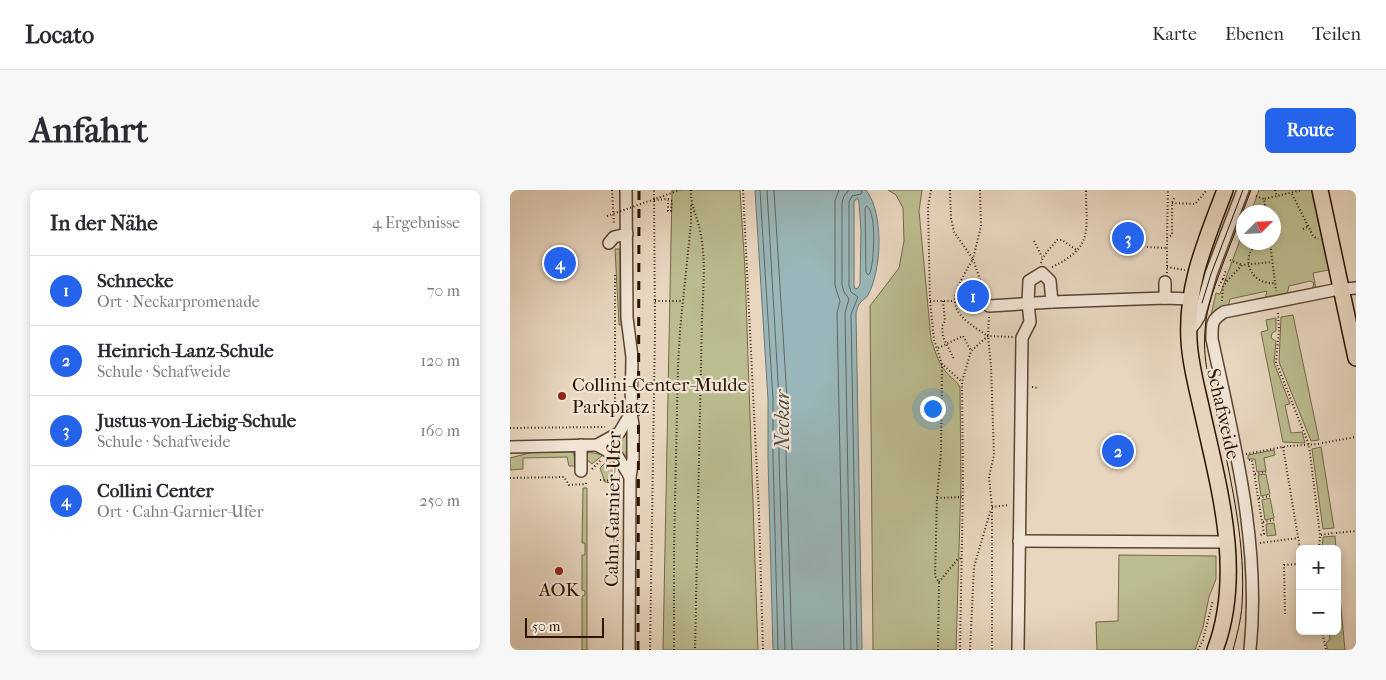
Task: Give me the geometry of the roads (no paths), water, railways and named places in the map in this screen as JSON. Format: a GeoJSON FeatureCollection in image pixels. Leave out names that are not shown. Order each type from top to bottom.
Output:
{"type":"FeatureCollection","features":[{"type":"Feature","properties":{"kind":"main road","name":"Schafweide"},"geometry":{"type":"LineString","coordinates":[[1215,650],[1222,632],[1221,599],[1228,577],[1226,542],[1216,475],[1192,364],[1185,299],[1225,190]]}},
{"type":"Feature","properties":{"kind":"main road"},"geometry":{"type":"LineString","coordinates":[[1320,190],[1349,289],[1356,358]]}},
{"type":"Feature","properties":{"kind":"main road"},"geometry":{"type":"LineString","coordinates":[[1205,650],[1220,611],[1221,599]]}},
{"type":"Feature","properties":{"kind":"street"},"geometry":{"type":"LineString","coordinates":[[1189,331],[1198,317],[1211,274],[1243,190]]}},
{"type":"Feature","properties":{"kind":"street","name":"Cahn-Garnier-Ufer"},"geometry":{"type":"LineString","coordinates":[[628,192],[626,234],[627,318],[632,357],[631,413],[633,425],[633,459],[630,476],[628,650]]}},
{"type":"Feature","properties":{"kind":"street"},"geometry":{"type":"LineString","coordinates":[[612,240],[626,234]]}},
{"type":"Feature","properties":{"kind":"street"},"geometry":{"type":"LineString","coordinates":[[1018,645],[1022,338],[1030,322],[1028,303],[1029,281],[1042,273],[1050,281],[1052,302]]}},
{"type":"Feature","properties":{"kind":"street"},"geometry":{"type":"LineString","coordinates":[[1165,282],[1165,298]]}},
{"type":"Feature","properties":{"kind":"street","name":"Schafweide"},"geometry":{"type":"LineString","coordinates":[[1250,650],[1253,619],[1253,576],[1250,541],[1237,456],[1212,339],[1212,325],[1215,317],[1224,312],[1349,289]]}},
{"type":"Feature","properties":{"kind":"street"},"geometry":{"type":"LineString","coordinates":[[989,306],[1052,302],[1185,299]]}},
{"type":"Feature","properties":{"kind":"street"},"geometry":{"type":"LineString","coordinates":[[597,446],[619,433],[631,413]]}},
{"type":"Feature","properties":{"kind":"street"},"geometry":{"type":"LineString","coordinates":[[581,446],[585,473]]}},
{"type":"Feature","properties":{"kind":"street"},"geometry":{"type":"LineString","coordinates":[[513,448],[597,446],[618,457],[630,476]]}},
{"type":"Feature","properties":{"kind":"street"},"geometry":{"type":"LineString","coordinates":[[1019,541],[1226,542]]}},
{"type":"Feature","properties":{"kind":"water","name":"Neckar"},"geometry":{"type":"Polygon","coordinates":[[[755,190],[866,190],[876,212],[879,241],[873,284],[867,296],[859,304],[856,313],[862,650],[773,650],[768,399],[755,190]],[[858,199],[854,202],[855,289],[860,284],[861,230],[858,199]]]}},
{"type":"Feature","properties":{"kind":"tram line"},"geometry":{"type":"LineString","coordinates":[[1202,303],[1243,190]]}},
{"type":"Feature","properties":{"kind":"tram line"},"geometry":{"type":"LineString","coordinates":[[1233,650],[1242,605],[1243,583],[1240,538],[1229,472],[1209,380],[1204,343],[1207,313],[1212,295],[1251,190]]}},
{"type":"Feature","properties":{"kind":"railway"},"geometry":{"type":"LineString","coordinates":[[638,650],[639,190]]}},
{"type":"Feature","properties":{"kind":"place","name":"Justus-von-Liebig-Schule"},"geometry":{"type":"Point","coordinates":[1128,238]}},
{"type":"Feature","properties":{"kind":"place","name":"Collini Center"},"geometry":{"type":"Point","coordinates":[560,263]}},
{"type":"Feature","properties":{"kind":"place","name":"Schnecke"},"geometry":{"type":"Point","coordinates":[973,296]}},
{"type":"Feature","properties":{"kind":"place","name":"Collini-Center-Mulde Parkplatz"},"geometry":{"type":"Point","coordinates":[562,396]}},
{"type":"Feature","properties":{"kind":"place","name":"Heinrich-Lanz-Schule"},"geometry":{"type":"Point","coordinates":[1118,451]}},
{"type":"Feature","properties":{"kind":"place","name":"AOK"},"geometry":{"type":"Point","coordinates":[559,571]}}]}
